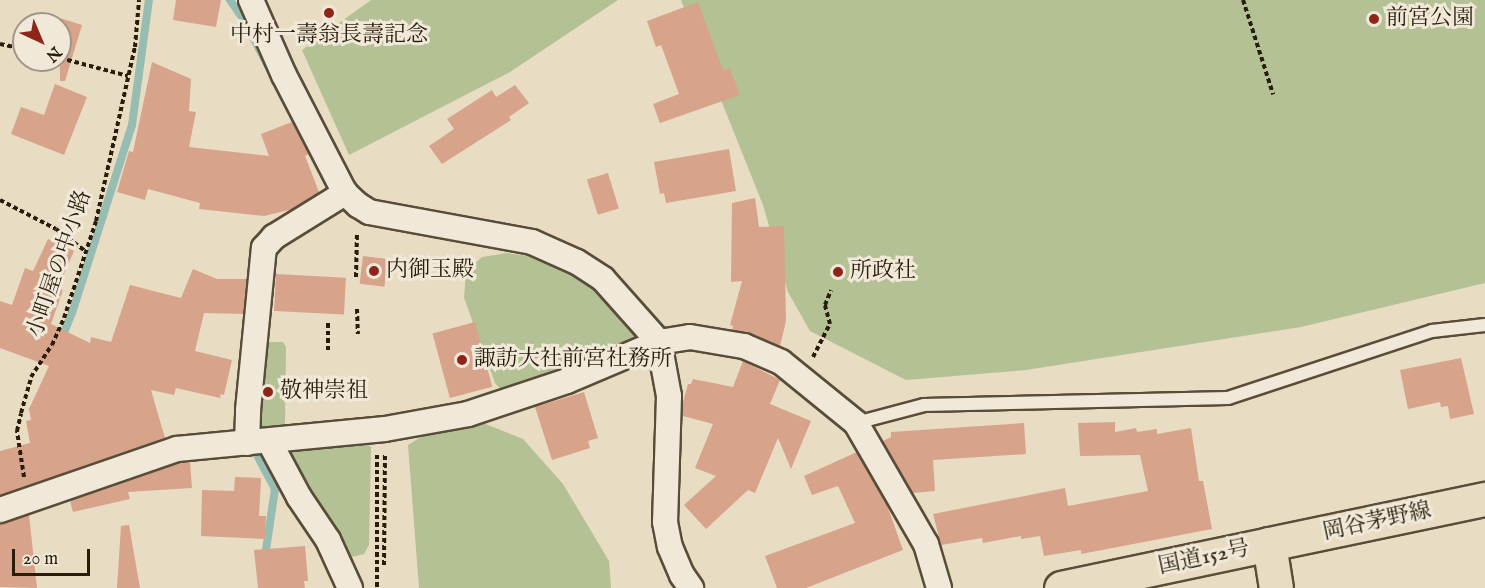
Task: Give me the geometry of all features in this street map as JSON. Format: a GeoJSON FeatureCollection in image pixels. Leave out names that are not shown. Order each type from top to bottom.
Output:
{"type":"FeatureCollection","features":[{"type":"Feature","properties":{"kind":"main road","name":"岡谷茅野線"},"geometry":{"type":"LineString","coordinates":[[1269,544],[1485,499]]}},
{"type":"Feature","properties":{"kind":"main road","name":"国道152号"},"geometry":{"type":"LineString","coordinates":[[1061,588],[1269,544],[1276,588]]}},
{"type":"Feature","properties":{"kind":"street"},"geometry":{"type":"LineString","coordinates":[[251,0],[284,75],[351,199],[378,214],[532,242],[577,262],[603,279],[659,342],[669,396],[665,522],[670,547],[682,575],[691,588]]}},
{"type":"Feature","properties":{"kind":"street"},"geometry":{"type":"LineString","coordinates":[[350,588],[328,540],[258,442],[248,410],[264,248],[274,237],[351,199]]}},
{"type":"Feature","properties":{"kind":"street"},"geometry":{"type":"LineString","coordinates":[[0,510],[177,449],[381,430],[468,414],[567,381],[659,342],[690,338],[744,346],[781,362],[856,423],[926,544],[939,588]]}},
{"type":"Feature","properties":{"kind":"lane"},"geometry":{"type":"LineString","coordinates":[[856,423],[924,405],[1228,398],[1432,331],[1485,325]]}},
{"type":"Feature","properties":{"kind":"path","name":"小町屋の中小路"},"geometry":{"type":"LineString","coordinates":[[31,498],[22,471],[17,431],[31,377],[52,345],[96,221],[135,47],[140,0]]}},
{"type":"Feature","properties":{"kind":"path"},"geometry":{"type":"LineString","coordinates":[[1243,0],[1273,94]]}},
{"type":"Feature","properties":{"kind":"path"},"geometry":{"type":"LineString","coordinates":[[72,61],[128,76]]}},
{"type":"Feature","properties":{"kind":"path"},"geometry":{"type":"LineString","coordinates":[[351,199],[356,278]]}},
{"type":"Feature","properties":{"kind":"path"},"geometry":{"type":"LineString","coordinates":[[0,200],[56,229],[86,252]]}},
{"type":"Feature","properties":{"kind":"path"},"geometry":{"type":"LineString","coordinates":[[795,373],[812,360],[830,324],[825,305],[831,290]]}},
{"type":"Feature","properties":{"kind":"path"},"geometry":{"type":"LineString","coordinates":[[357,309],[358,334]]}},
{"type":"Feature","properties":{"kind":"path"},"geometry":{"type":"LineString","coordinates":[[328,321],[328,350]]}},
{"type":"Feature","properties":{"kind":"path"},"geometry":{"type":"LineString","coordinates":[[381,430],[384,565]]}},
{"type":"Feature","properties":{"kind":"path"},"geometry":{"type":"LineString","coordinates":[[377,588],[381,430]]}},
{"type":"Feature","properties":{"kind":"green space"},"geometry":{"type":"Polygon","coordinates":[[[371,0],[618,0],[510,72],[349,155],[302,50],[371,0]]]}},
{"type":"Feature","properties":{"kind":"green space"},"geometry":{"type":"Polygon","coordinates":[[[681,0],[1485,0],[1485,283],[1301,327],[1026,370],[906,380],[810,331],[788,292],[763,205],[681,0]]]}},
{"type":"Feature","properties":{"kind":"green space"},"geometry":{"type":"Polygon","coordinates":[[[507,253],[541,258],[594,286],[619,310],[640,341],[503,392],[495,383],[464,298],[466,272],[482,257],[507,253]]]}},
{"type":"Feature","properties":{"kind":"green space"},"geometry":{"type":"Polygon","coordinates":[[[266,342],[283,342],[286,347],[285,423],[280,428],[260,430],[256,425],[266,342]]]}},
{"type":"Feature","properties":{"kind":"green space"},"geometry":{"type":"Polygon","coordinates":[[[483,423],[523,439],[563,484],[609,561],[611,588],[419,588],[408,445],[426,434],[483,423]]]}},
{"type":"Feature","properties":{"kind":"green space"},"geometry":{"type":"Polygon","coordinates":[[[362,440],[371,447],[369,545],[364,554],[348,558],[286,453],[290,447],[362,440]]]}},
{"type":"Feature","properties":{"kind":"building"},"geometry":{"type":"Polygon","coordinates":[[[176,0],[221,0],[216,27],[173,20],[176,0]]]}},
{"type":"Feature","properties":{"kind":"building"},"geometry":{"type":"Polygon","coordinates":[[[698,2],[723,70],[730,68],[740,95],[660,123],[653,104],[679,94],[661,45],[656,47],[647,21],[698,2]]]}},
{"type":"Feature","properties":{"kind":"building"},"geometry":{"type":"Polygon","coordinates":[[[72,22],[82,25],[72,58],[72,22]]]}},
{"type":"Feature","properties":{"kind":"building"},"geometry":{"type":"Polygon","coordinates":[[[152,62],[191,79],[189,111],[196,112],[189,147],[269,156],[261,134],[292,122],[309,154],[305,156],[319,192],[293,209],[264,216],[199,209],[200,203],[148,189],[145,200],[117,192],[129,151],[133,152],[152,62]]]}},
{"type":"Feature","properties":{"kind":"building"},"geometry":{"type":"Polygon","coordinates":[[[60,72],[68,72],[65,81],[60,81],[60,72]]]}},
{"type":"Feature","properties":{"kind":"building"},"geometry":{"type":"Polygon","coordinates":[[[55,84],[87,97],[64,155],[11,134],[21,107],[44,115],[55,84]]]}},
{"type":"Feature","properties":{"kind":"building"},"geometry":{"type":"Polygon","coordinates":[[[515,85],[529,103],[509,117],[511,120],[442,164],[429,146],[454,129],[447,119],[492,90],[496,97],[515,85]]]}},
{"type":"Feature","properties":{"kind":"building"},"geometry":{"type":"Polygon","coordinates":[[[729,149],[736,191],[666,203],[664,193],[660,194],[654,162],[729,149]]]}},
{"type":"Feature","properties":{"kind":"building"},"geometry":{"type":"Polygon","coordinates":[[[608,173],[619,208],[598,215],[587,179],[608,173]]]}},
{"type":"Feature","properties":{"kind":"building"},"geometry":{"type":"Polygon","coordinates":[[[755,198],[759,227],[784,226],[786,321],[780,346],[749,333],[732,330],[733,326],[730,325],[742,281],[731,282],[732,203],[755,198]]]}},
{"type":"Feature","properties":{"kind":"building"},"geometry":{"type":"Polygon","coordinates":[[[48,239],[74,251],[58,288],[63,290],[51,324],[90,343],[91,337],[111,342],[130,285],[181,298],[193,269],[217,279],[247,279],[243,314],[204,313],[195,351],[232,360],[224,395],[221,394],[220,398],[176,388],[174,395],[151,390],[165,438],[0,495],[0,451],[30,443],[26,421],[31,420],[29,409],[49,366],[0,348],[0,301],[12,305],[25,268],[33,271],[48,239]]]}},
{"type":"Feature","properties":{"kind":"building","name":"内御玉殿"},"geometry":{"type":"Polygon","coordinates":[[[363,256],[388,259],[384,287],[360,284],[363,256]]]}},
{"type":"Feature","properties":{"kind":"building"},"geometry":{"type":"Polygon","coordinates":[[[276,274],[346,278],[344,315],[274,311],[276,274]]]}},
{"type":"Feature","properties":{"kind":"building","name":"諏訪大社前宮社務所"},"geometry":{"type":"Polygon","coordinates":[[[475,322],[492,387],[450,398],[432,333],[475,322]]]}},
{"type":"Feature","properties":{"kind":"building"},"geometry":{"type":"Polygon","coordinates":[[[1461,358],[1474,414],[1450,419],[1448,406],[1441,407],[1440,402],[1408,409],[1400,370],[1461,358]]]}},
{"type":"Feature","properties":{"kind":"building"},"geometry":{"type":"Polygon","coordinates":[[[743,361],[780,380],[770,404],[811,421],[791,469],[778,438],[755,493],[748,490],[706,529],[684,505],[716,476],[695,468],[713,424],[683,416],[683,402],[688,384],[691,384],[693,379],[733,387],[743,361]]]}},
{"type":"Feature","properties":{"kind":"building"},"geometry":{"type":"Polygon","coordinates":[[[584,392],[598,438],[588,441],[590,448],[552,460],[535,407],[584,392]]]}},
{"type":"Feature","properties":{"kind":"building"},"geometry":{"type":"Polygon","coordinates":[[[1115,422],[1115,432],[1136,428],[1137,432],[1157,429],[1157,434],[1191,428],[1199,481],[1203,481],[1212,529],[1081,554],[1081,550],[1044,556],[1040,536],[1021,539],[1021,536],[983,543],[982,538],[941,545],[933,514],[1065,488],[1068,506],[1148,491],[1140,455],[1080,456],[1078,423],[1115,422]]]}},
{"type":"Feature","properties":{"kind":"building"},"geometry":{"type":"Polygon","coordinates":[[[1024,423],[1026,454],[933,460],[935,491],[913,493],[883,441],[891,437],[891,432],[1024,423]]]}},
{"type":"Feature","properties":{"kind":"building"},"geometry":{"type":"Polygon","coordinates":[[[857,452],[887,505],[903,550],[806,588],[777,588],[765,556],[855,523],[838,486],[812,495],[804,476],[857,452]]]}},
{"type":"Feature","properties":{"kind":"building"},"geometry":{"type":"Polygon","coordinates":[[[190,462],[192,488],[128,492],[130,499],[73,512],[70,501],[180,463],[190,462]]]}},
{"type":"Feature","properties":{"kind":"building"},"geometry":{"type":"Polygon","coordinates":[[[235,477],[261,478],[259,516],[266,516],[265,539],[201,536],[202,490],[234,491],[235,477]]]}},
{"type":"Feature","properties":{"kind":"building"},"geometry":{"type":"Polygon","coordinates":[[[29,515],[37,588],[0,587],[0,524],[29,515]]]}},
{"type":"Feature","properties":{"kind":"building"},"geometry":{"type":"Polygon","coordinates":[[[129,525],[140,588],[117,588],[121,526],[129,525]]]}},
{"type":"Feature","properties":{"kind":"building"},"geometry":{"type":"Polygon","coordinates":[[[305,546],[308,581],[304,581],[305,588],[258,588],[254,550],[305,546]]]}},
{"type":"Feature","properties":{"kind":"waterway"},"geometry":{"type":"LineString","coordinates":[[61,340],[72,313],[132,125],[149,0]]}},
{"type":"Feature","properties":{"kind":"waterway"},"geometry":{"type":"LineString","coordinates":[[230,0],[244,20],[268,66]]}},
{"type":"Feature","properties":{"kind":"waterway"},"geometry":{"type":"LineString","coordinates":[[257,455],[275,489],[265,557]]}},
{"type":"Feature","properties":{"kind":"place","name":"中村一壽翁長壽記念"},"geometry":{"type":"Point","coordinates":[329,13]}},
{"type":"Feature","properties":{"kind":"place","name":"前宮公園"},"geometry":{"type":"Point","coordinates":[1374,19]}},
{"type":"Feature","properties":{"kind":"place","name":"内御玉殿"},"geometry":{"type":"Point","coordinates":[374,271]}},
{"type":"Feature","properties":{"kind":"place","name":"所政社"},"geometry":{"type":"Point","coordinates":[838,272]}},
{"type":"Feature","properties":{"kind":"place","name":"諏訪大社前宮社務所"},"geometry":{"type":"Point","coordinates":[462,360]}},
{"type":"Feature","properties":{"kind":"place","name":"敬神崇祖"},"geometry":{"type":"Point","coordinates":[268,392]}}]}
